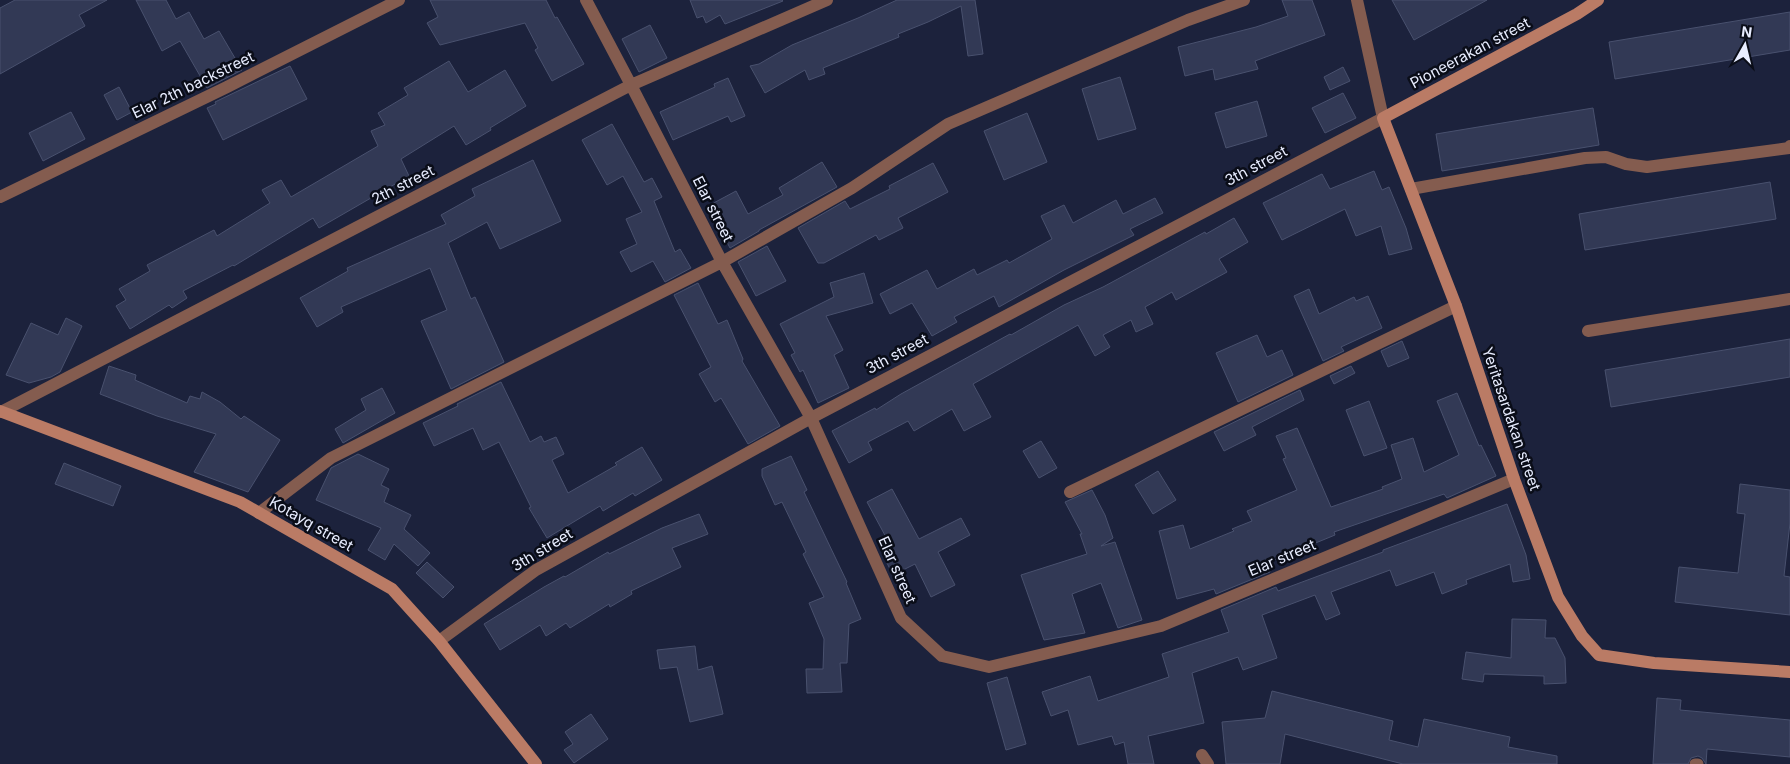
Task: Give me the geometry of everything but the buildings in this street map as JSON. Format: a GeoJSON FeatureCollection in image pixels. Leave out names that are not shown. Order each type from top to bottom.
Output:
{"type":"FeatureCollection","features":[{"type":"Feature","properties":{"kind":"street","name":"Elar 2th backstreet"},"geometry":{"type":"LineString","coordinates":[[0,197],[227,87],[400,0]]}},
{"type":"Feature","properties":{"kind":"street","name":"Elar street"},"geometry":{"type":"LineString","coordinates":[[586,0],[722,262],[811,418],[901,618],[942,656],[990,667],[1161,626],[1514,479]]}},
{"type":"Feature","properties":{"kind":"street","name":"2th street"},"geometry":{"type":"LineString","coordinates":[[0,412],[631,84],[827,0]]}},
{"type":"Feature","properties":{"kind":"street"},"geometry":{"type":"LineString","coordinates":[[259,513],[331,458],[722,262],[852,188],[948,124],[1188,20],[1244,0]]}},
{"type":"Feature","properties":{"kind":"street","name":"Yeritasardakan street"},"geometry":{"type":"LineString","coordinates":[[1357,0],[1383,118],[1456,306],[1514,479],[1558,597],[1582,636],[1599,655],[1654,663],[1790,672]]}},
{"type":"Feature","properties":{"kind":"street","name":"Pioneerakan street"},"geometry":{"type":"LineString","coordinates":[[1383,118],[1577,14],[1598,0]]}},
{"type":"Feature","properties":{"kind":"street","name":"3th street"},"geometry":{"type":"LineString","coordinates":[[439,641],[536,570],[811,418],[1383,118]]}},
{"type":"Feature","properties":{"kind":"street"},"geometry":{"type":"LineString","coordinates":[[1410,189],[1585,158],[1606,157],[1626,164],[1647,167],[1790,149]]}},
{"type":"Feature","properties":{"kind":"street"},"geometry":{"type":"LineString","coordinates":[[1588,331],[1790,299]]}},
{"type":"Feature","properties":{"kind":"street"},"geometry":{"type":"LineString","coordinates":[[1070,492],[1456,306]]}},
{"type":"Feature","properties":{"kind":"street","name":"Kotayq street"},"geometry":{"type":"LineString","coordinates":[[0,412],[240,502],[392,589],[439,641],[536,764]]}}]}
